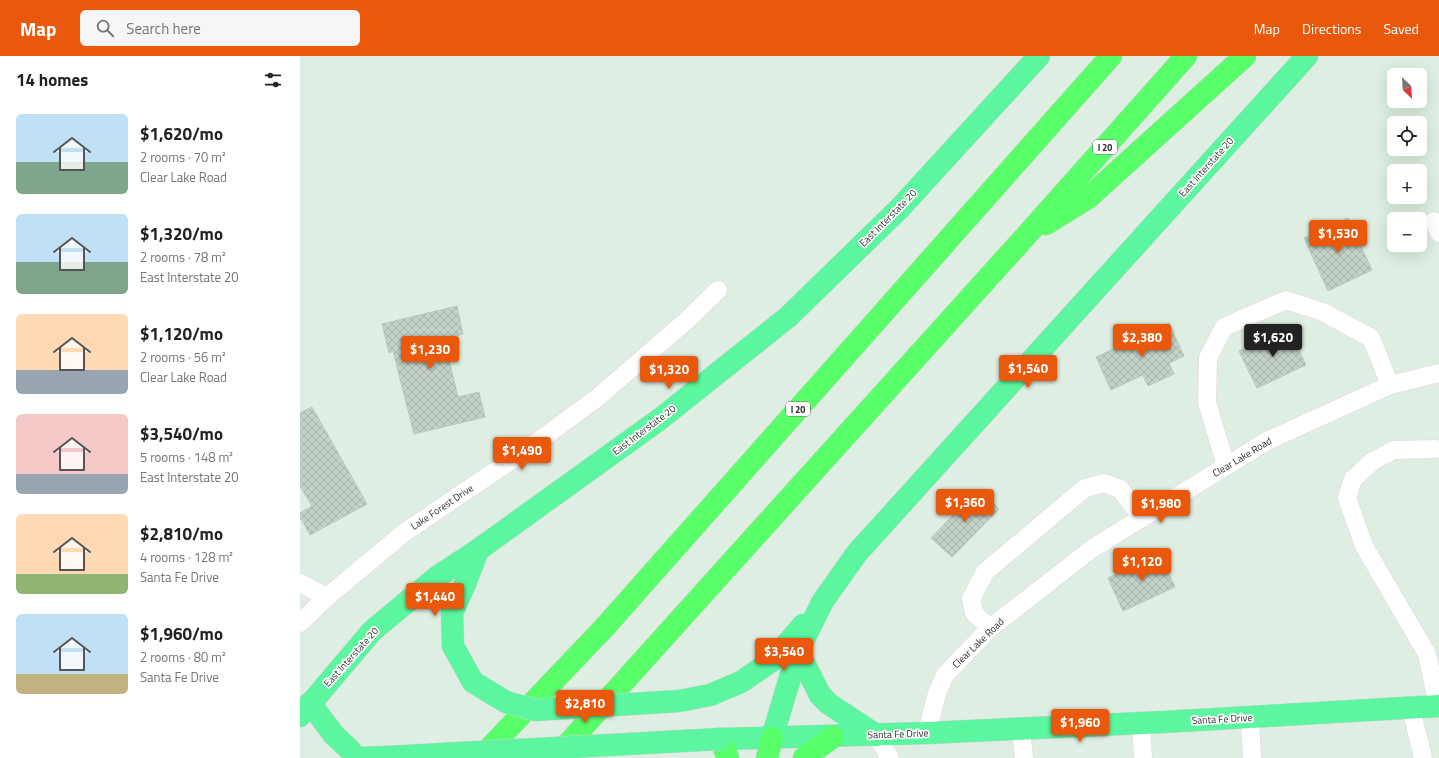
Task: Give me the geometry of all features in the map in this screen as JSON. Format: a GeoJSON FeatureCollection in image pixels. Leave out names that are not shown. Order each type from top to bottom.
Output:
{"type":"FeatureCollection","features":[{"type":"Feature","properties":{"kind":"highway","name":"I 20"},"geometry":{"type":"LineString","coordinates":[[480,758],[604,628],[1111,56]]}},
{"type":"Feature","properties":{"kind":"highway","name":"I 20"},"geometry":{"type":"LineString","coordinates":[[554,758],[1024,238],[1186,56]]}},
{"type":"Feature","properties":{"kind":"highway"},"geometry":{"type":"LineString","coordinates":[[1024,238],[1088,198],[1246,56]]}},
{"type":"Feature","properties":{"kind":"highway"},"geometry":{"type":"LineString","coordinates":[[804,758],[832,737]]}},
{"type":"Feature","properties":{"kind":"main road","name":"East Interstate 20"},"geometry":{"type":"LineString","coordinates":[[305,710],[372,631],[437,577],[478,550],[660,419],[788,317],[899,209],[1040,56]]}},
{"type":"Feature","properties":{"kind":"main road","name":"East Interstate 20"},"geometry":{"type":"LineString","coordinates":[[770,748],[798,651],[823,601],[857,553],[1306,56]]}},
{"type":"Feature","properties":{"kind":"main road"},"geometry":{"type":"LineString","coordinates":[[478,550],[452,613],[453,646],[473,682],[506,702],[535,710],[679,702],[710,695],[741,682],[773,660],[823,601]]}},
{"type":"Feature","properties":{"kind":"main road"},"geometry":{"type":"LineString","coordinates":[[798,651],[820,695],[829,704],[876,735]]}},
{"type":"Feature","properties":{"kind":"main road","name":"Santa Fe Drive"},"geometry":{"type":"LineString","coordinates":[[357,758],[770,748],[832,737],[1141,723],[1439,706]]}},
{"type":"Feature","properties":{"kind":"main road"},"geometry":{"type":"LineString","coordinates":[[305,710],[334,735],[357,758]]}},
{"type":"Feature","properties":{"kind":"street","name":"Lake Forest Drive"},"geometry":{"type":"LineString","coordinates":[[300,623],[327,597],[405,532],[522,453],[598,398],[686,321],[718,290]]}},
{"type":"Feature","properties":{"kind":"street"},"geometry":{"type":"LineString","coordinates":[[1226,466],[1207,402],[1208,358],[1224,327],[1286,300],[1324,312],[1371,338],[1390,385]]}},
{"type":"Feature","properties":{"kind":"street","name":"Clear Lake Road"},"geometry":{"type":"LineString","coordinates":[[927,733],[937,693],[945,675],[990,628],[1093,548],[1266,441],[1390,385],[1439,373]]}},
{"type":"Feature","properties":{"kind":"street"},"geometry":{"type":"LineString","coordinates":[[1436,450],[1394,450],[1373,461],[1353,479],[1347,498],[1364,546],[1433,651],[1439,706]]}},
{"type":"Feature","properties":{"kind":"street"},"geometry":{"type":"LineString","coordinates":[[990,628],[974,613],[971,599],[986,572],[1085,488],[1104,483],[1120,489],[1142,518]]}},
{"type":"Feature","properties":{"kind":"street"},"geometry":{"type":"LineString","coordinates":[[300,583],[327,597]]}},
{"type":"Feature","properties":{"kind":"street"},"geometry":{"type":"LineString","coordinates":[[1411,708],[1423,758]]}},
{"type":"Feature","properties":{"kind":"street"},"geometry":{"type":"LineString","coordinates":[[1250,717],[1252,758]]}},
{"type":"Feature","properties":{"kind":"street"},"geometry":{"type":"LineString","coordinates":[[1141,723],[1143,758]]}},
{"type":"Feature","properties":{"kind":"street"},"geometry":{"type":"LineString","coordinates":[[1021,728],[1024,758]]}},
{"type":"Feature","properties":{"kind":"street"},"geometry":{"type":"LineString","coordinates":[[876,735],[890,758]]}},
{"type":"Feature","properties":{"kind":"building"},"geometry":{"type":"Polygon","coordinates":[[[1348,218],[1372,270],[1328,291],[1304,238],[1348,218]]]}},
{"type":"Feature","properties":{"kind":"building"},"geometry":{"type":"Polygon","coordinates":[[[457,306],[463,334],[444,339],[458,397],[479,392],[485,417],[414,434],[393,351],[389,353],[382,324],[457,306]]]}},
{"type":"Feature","properties":{"kind":"building"},"geometry":{"type":"Polygon","coordinates":[[[1169,323],[1184,356],[1169,363],[1174,374],[1148,386],[1143,375],[1111,390],[1096,357],[1169,323]]]}},
{"type":"Feature","properties":{"kind":"building"},"geometry":{"type":"Polygon","coordinates":[[[1288,327],[1306,365],[1257,388],[1239,351],[1288,327]]]}},
{"type":"Feature","properties":{"kind":"building"},"geometry":{"type":"Polygon","coordinates":[[[312,407],[367,504],[310,535],[300,517],[300,513],[312,506],[300,486],[300,413],[312,407]]]}},
{"type":"Feature","properties":{"kind":"building"},"geometry":{"type":"Polygon","coordinates":[[[978,489],[999,509],[952,557],[931,538],[978,489]]]}},
{"type":"Feature","properties":{"kind":"building"},"geometry":{"type":"Polygon","coordinates":[[[1160,554],[1175,587],[1123,611],[1108,578],[1160,554]]]}}]}
